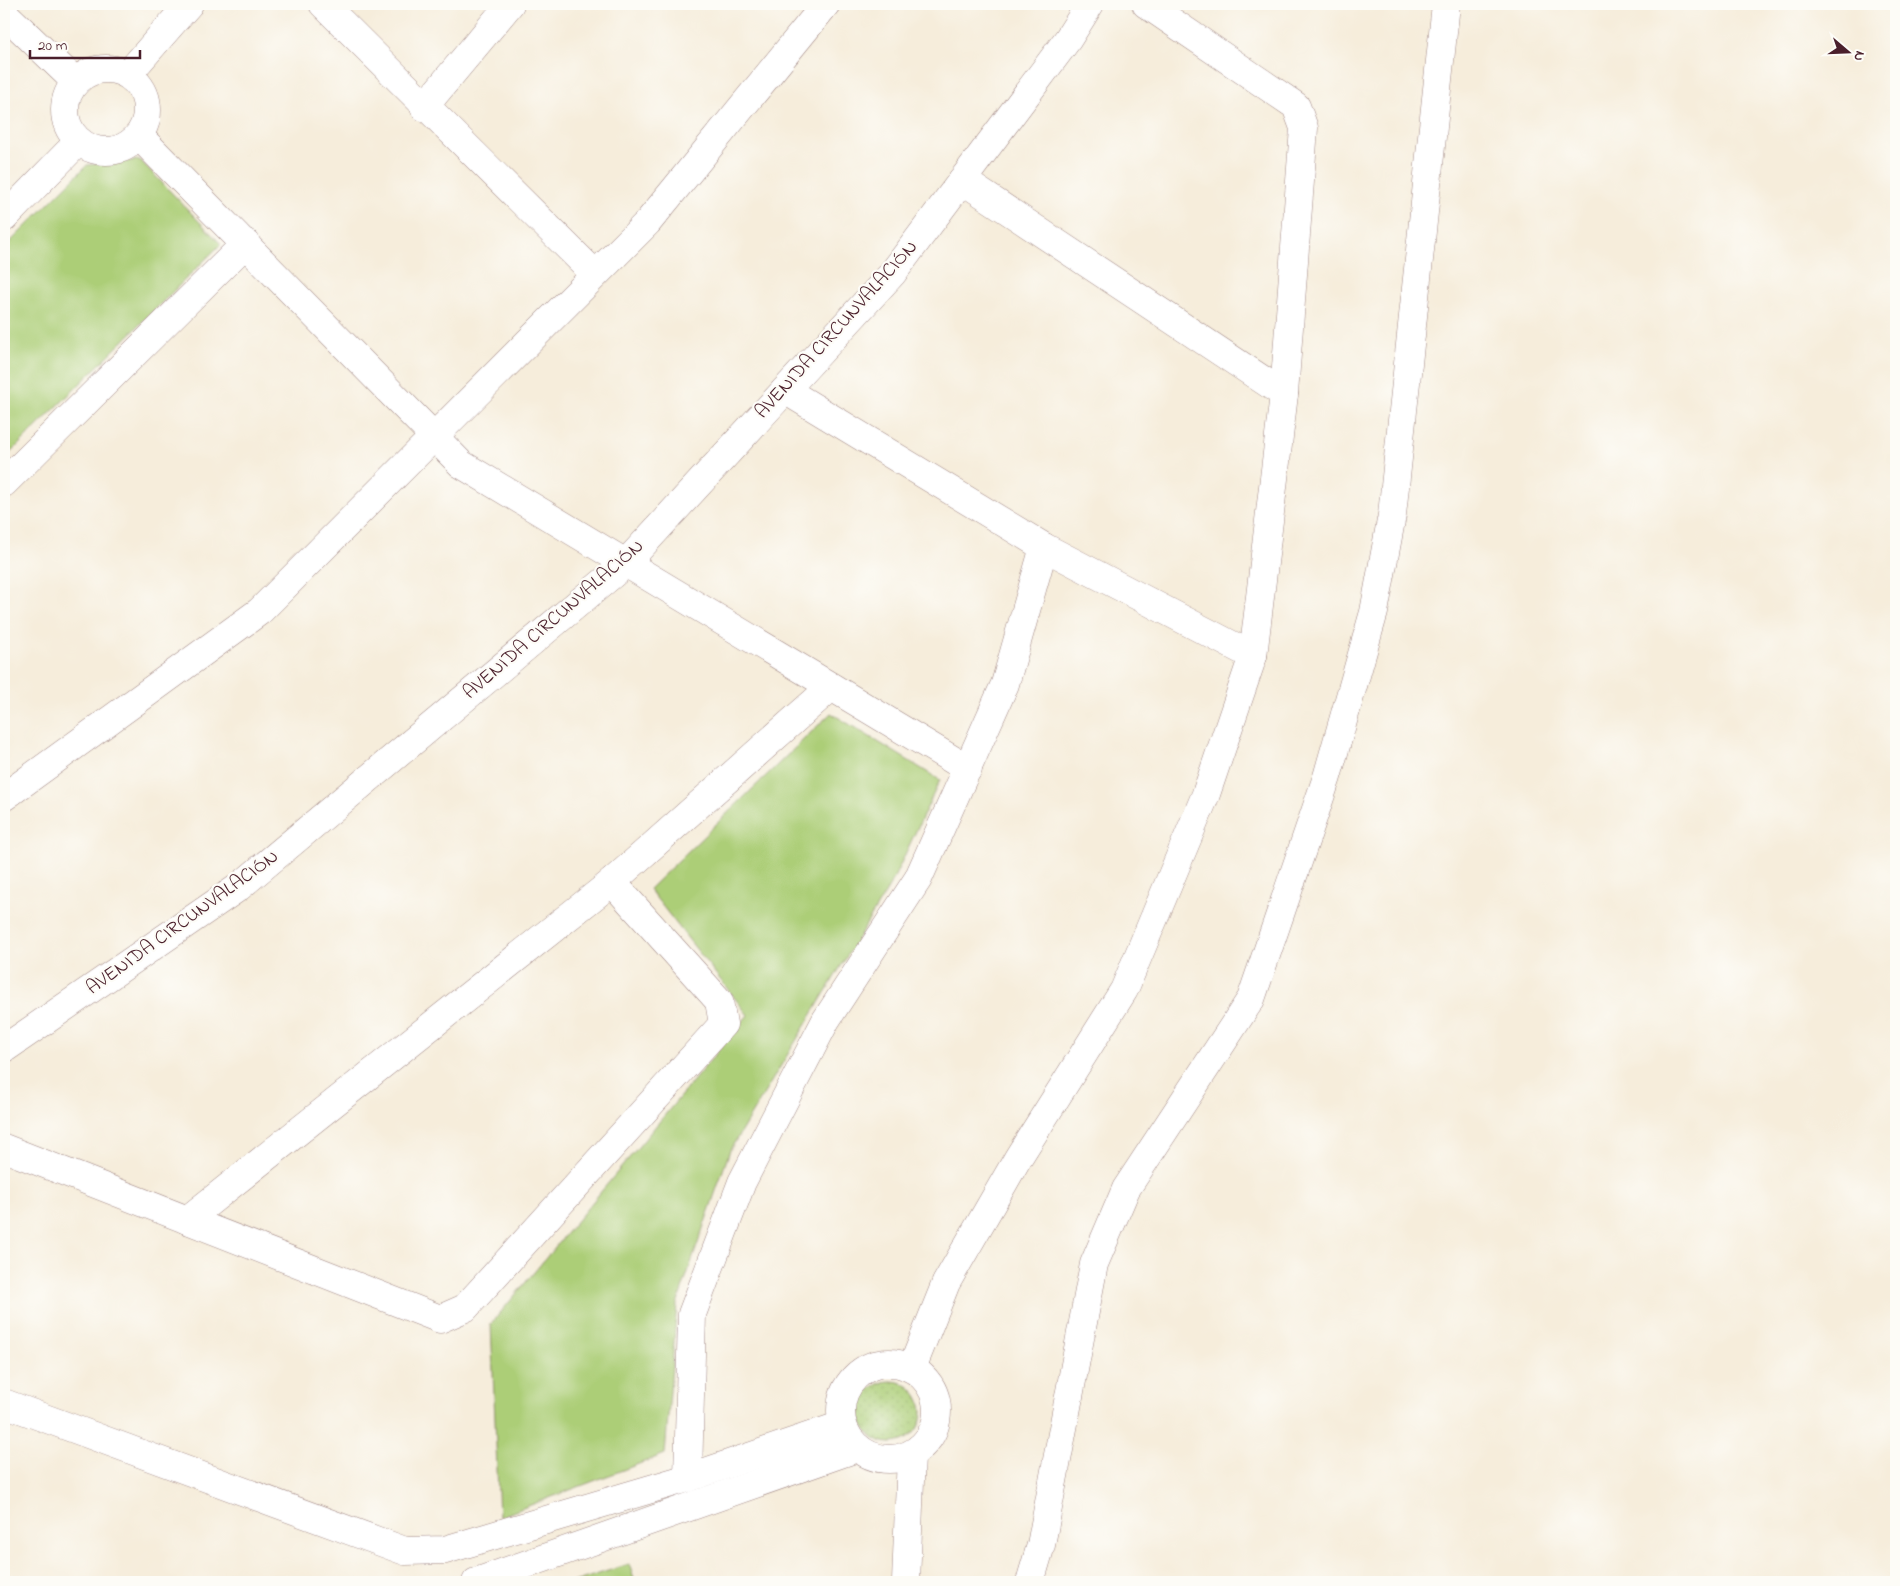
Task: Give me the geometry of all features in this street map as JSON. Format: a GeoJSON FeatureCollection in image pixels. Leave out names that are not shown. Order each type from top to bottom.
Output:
{"type":"FeatureCollection","features":[{"type":"Feature","properties":{"kind":"street"},"geometry":{"type":"LineString","coordinates":[[128,74],[189,4]]}},
{"type":"Feature","properties":{"kind":"street"},"geometry":{"type":"LineString","coordinates":[[323,4],[424,107],[596,274]]}},
{"type":"Feature","properties":{"kind":"street"},"geometry":{"type":"LineString","coordinates":[[424,107],[510,4]]}},
{"type":"Feature","properties":{"kind":"street"},"geometry":{"type":"LineString","coordinates":[[4,797],[260,611],[648,222],[826,4]]}},
{"type":"Feature","properties":{"kind":"street","name":"AVENIDA CIRCUNVALACIÓN"},"geometry":{"type":"LineString","coordinates":[[4,1049],[239,887],[625,564],[892,274],[1068,39],[1090,4]]}},
{"type":"Feature","properties":{"kind":"street"},"geometry":{"type":"LineString","coordinates":[[912,1368],[946,1283],[1018,1158],[1124,990],[1206,794],[1253,656],[1284,394],[1304,128],[1296,106],[1146,4]]}},
{"type":"Feature","properties":{"kind":"street"},"geometry":{"type":"LineString","coordinates":[[1030,1582],[1041,1544],[1094,1264],[1126,1189],[1251,999],[1327,777],[1374,612],[1392,515],[1446,4]]}},
{"type":"Feature","properties":{"kind":"street"},"geometry":{"type":"LineString","coordinates":[[4,13],[76,82]]}},
{"type":"Feature","properties":{"kind":"street"},"geometry":{"type":"LineString","coordinates":[[110,69],[128,74],[140,86],[147,103],[146,120],[139,136],[126,146],[110,151],[94,149],[79,141],[70,128],[66,112],[68,96],[76,82],[92,72],[101,70],[110,69]]}},
{"type":"Feature","properties":{"kind":"street"},"geometry":{"type":"LineString","coordinates":[[139,136],[435,435],[461,464],[968,769]]}},
{"type":"Feature","properties":{"kind":"street"},"geometry":{"type":"LineString","coordinates":[[4,218],[79,141]]}},
{"type":"Feature","properties":{"kind":"street"},"geometry":{"type":"LineString","coordinates":[[962,180],[1284,394]]}},
{"type":"Feature","properties":{"kind":"street"},"geometry":{"type":"LineString","coordinates":[[4,482],[246,243]]}},
{"type":"Feature","properties":{"kind":"street"},"geometry":{"type":"LineString","coordinates":[[785,390],[1044,547],[1253,656]]}},
{"type":"Feature","properties":{"kind":"street"},"geometry":{"type":"LineString","coordinates":[[688,1478],[692,1314],[742,1182],[826,1020],[918,879],[1005,684],[1044,547]]}},
{"type":"Feature","properties":{"kind":"street"},"geometry":{"type":"LineString","coordinates":[[187,1220],[612,882],[831,687]]}},
{"type":"Feature","properties":{"kind":"street"},"geometry":{"type":"LineString","coordinates":[[4,1148],[440,1319],[465,1308],[723,1024],[719,1001],[612,882]]}},
{"type":"Feature","properties":{"kind":"street"},"geometry":{"type":"LineString","coordinates":[[890,1362],[912,1368],[928,1381],[937,1400],[937,1422],[928,1442],[911,1455],[892,1460],[873,1458],[857,1448],[847,1438],[842,1425],[840,1402],[850,1381],[868,1367],[890,1362]]}},
{"type":"Feature","properties":{"kind":"street"},"geometry":{"type":"LineString","coordinates":[[4,1403],[405,1551],[445,1550],[688,1478],[842,1425]]}},
{"type":"Feature","properties":{"kind":"street"},"geometry":{"type":"LineString","coordinates":[[476,1582],[857,1448]]}},
{"type":"Feature","properties":{"kind":"street"},"geometry":{"type":"LineString","coordinates":[[906,1582],[911,1455]]}},
{"type":"Feature","properties":{"kind":"green space"},"geometry":{"type":"Polygon","coordinates":[[[140,160],[221,244],[4,459],[4,248],[87,165],[140,160]]]}},
{"type":"Feature","properties":{"kind":"green space"},"geometry":{"type":"Polygon","coordinates":[[[831,713],[940,780],[893,880],[730,1150],[677,1304],[665,1454],[499,1517],[491,1324],[748,1015],[649,889],[831,713]]]}},
{"type":"Feature","properties":{"kind":"green space"},"geometry":{"type":"Polygon","coordinates":[[[885,1381],[897,1381],[913,1390],[920,1400],[922,1412],[920,1424],[913,1434],[897,1443],[885,1443],[874,1438],[865,1429],[860,1418],[860,1406],[865,1395],[874,1386],[885,1381]]]}},
{"type":"Feature","properties":{"kind":"green space"},"geometry":{"type":"Polygon","coordinates":[[[629,1564],[635,1582],[574,1582],[629,1564]]]}}]}
